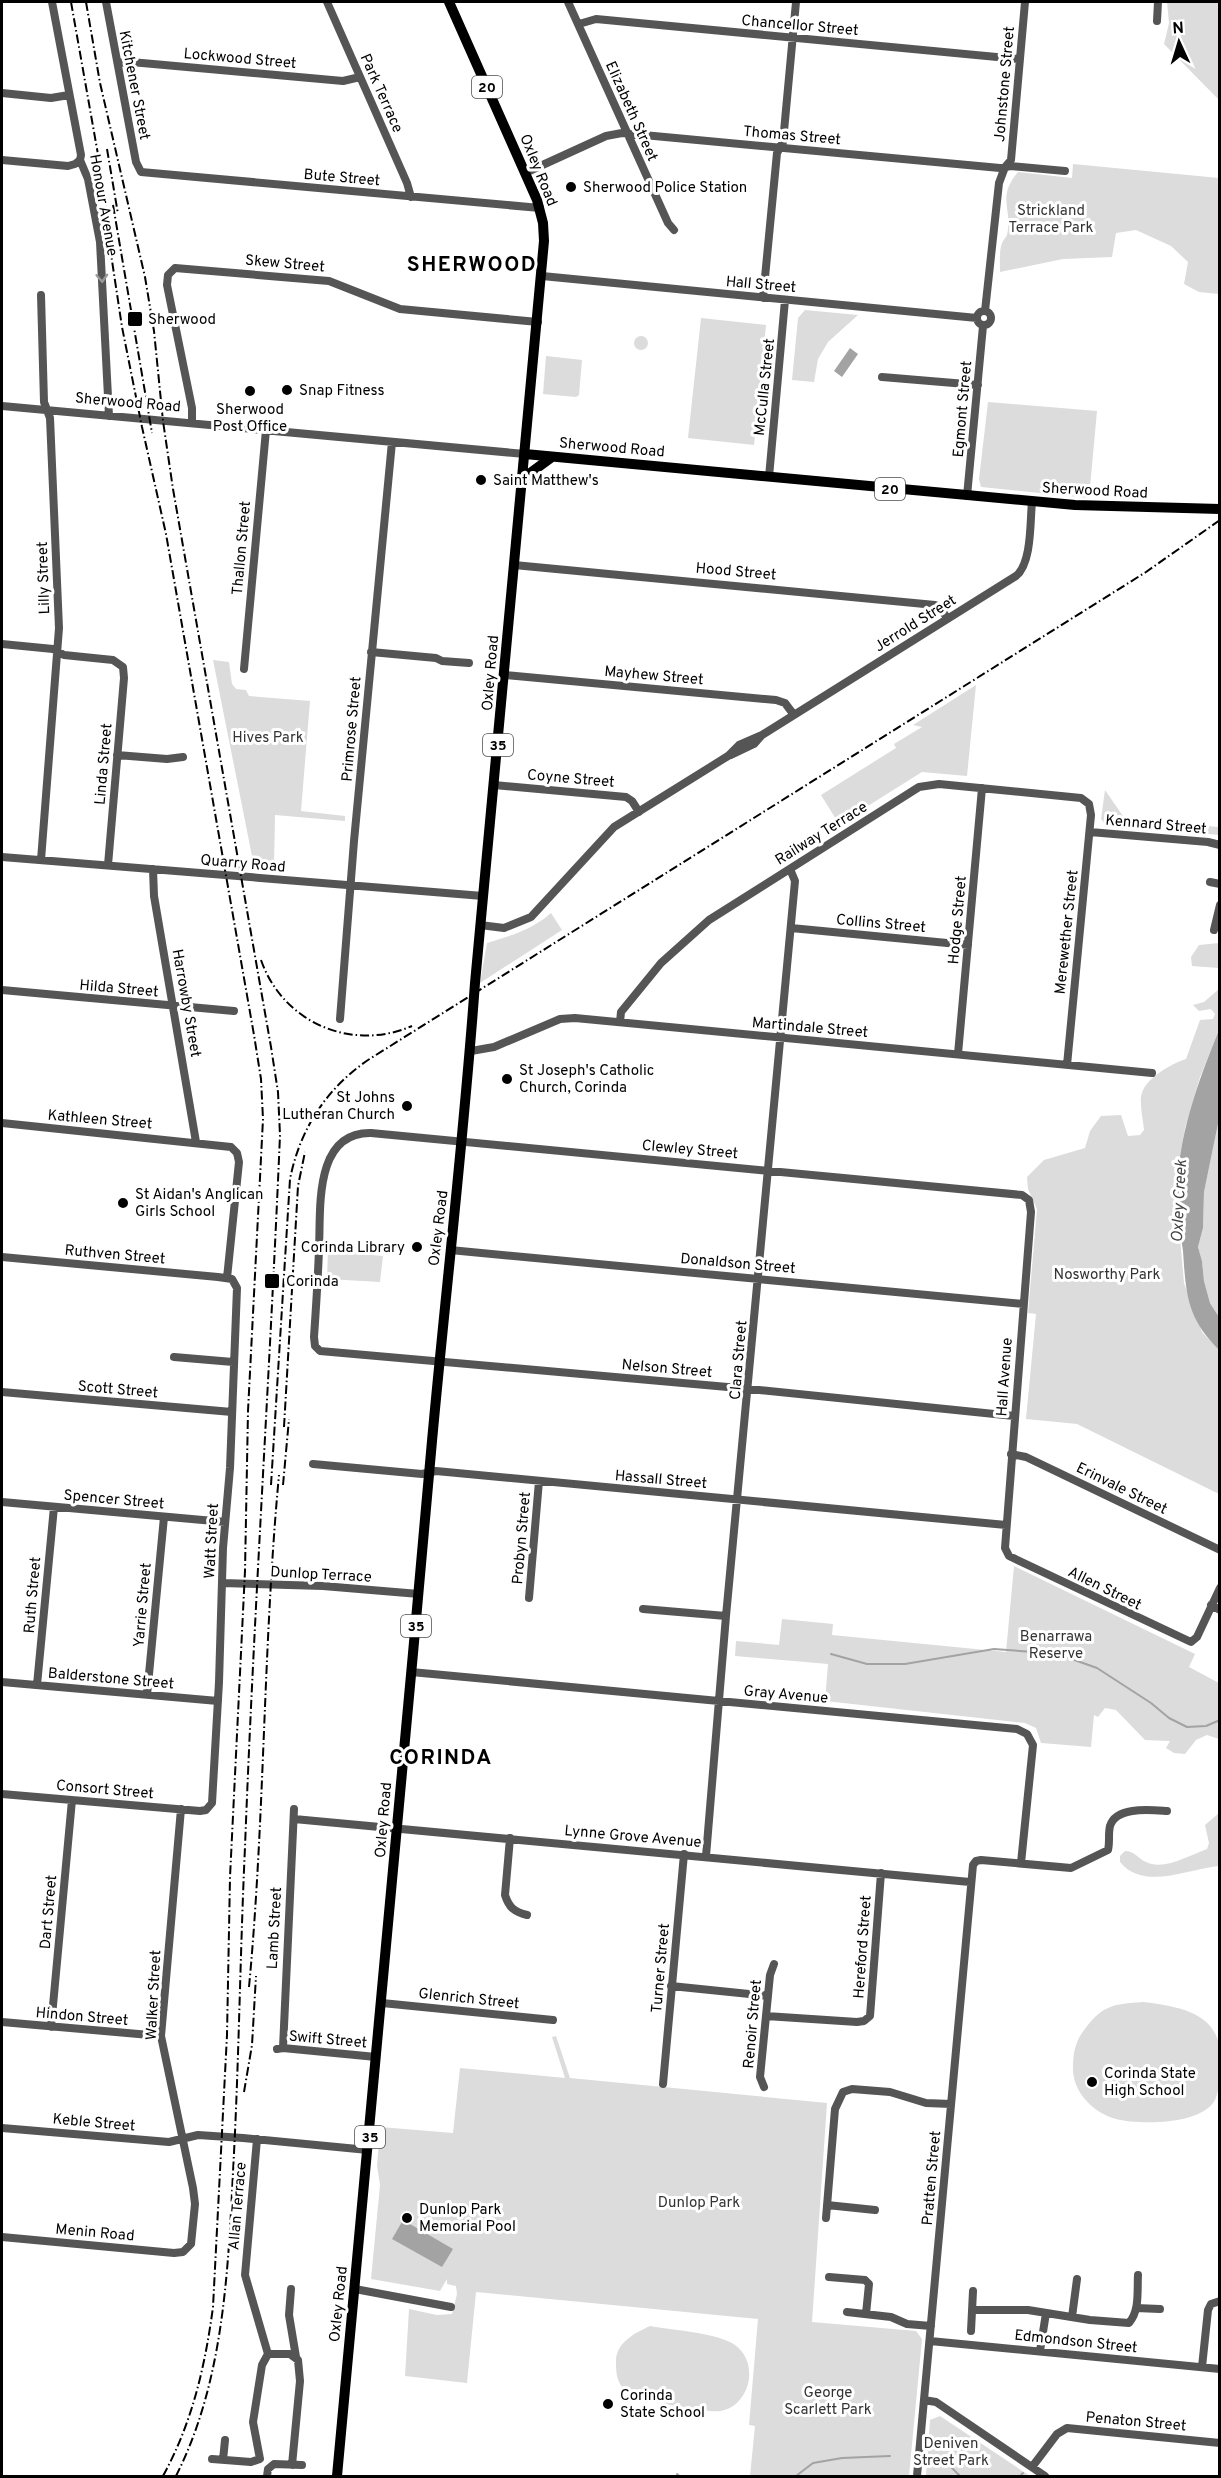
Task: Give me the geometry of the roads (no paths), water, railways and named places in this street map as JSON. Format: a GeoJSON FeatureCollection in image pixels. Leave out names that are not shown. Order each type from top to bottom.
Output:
{"type":"FeatureCollection","features":[{"type":"Feature","properties":{"kind":"main road","name":"Oxley Road"},"geometry":{"type":"LineString","coordinates":[[336,2476],[382,2003],[450,1250],[471,1051],[480,926],[538,322],[544,235],[540,208],[448,2]]}},
{"type":"Feature","properties":{"kind":"main road","name":"Sherwood Road"},"geometry":{"type":"LineString","coordinates":[[525,454],[1098,507],[1215,509]]}},
{"type":"Feature","properties":{"kind":"main road"},"geometry":{"type":"LineString","coordinates":[[522,479],[552,457]]}},
{"type":"Feature","properties":{"kind":"street","name":"Honour Avenue"},"geometry":{"type":"LineString","coordinates":[[52,2],[80,159],[88,179],[100,242],[109,416]]}},
{"type":"Feature","properties":{"kind":"street","name":"Kitchener Street"},"geometry":{"type":"LineString","coordinates":[[106,2],[136,162],[141,172]]}},
{"type":"Feature","properties":{"kind":"street","name":"Park Terrace"},"geometry":{"type":"LineString","coordinates":[[327,2],[407,183],[411,197]]}},
{"type":"Feature","properties":{"kind":"street","name":"Elizabeth Street"},"geometry":{"type":"LineString","coordinates":[[568,2],[668,223],[674,230]]}},
{"type":"Feature","properties":{"kind":"street"},"geometry":{"type":"LineString","coordinates":[[763,298],[777,153],[783,142],[796,2]]}},
{"type":"Feature","properties":{"kind":"street","name":"Johnstone Street"},"geometry":{"type":"LineString","coordinates":[[1005,167],[1011,160],[1025,2]]}},
{"type":"Feature","properties":{"kind":"street"},"geometry":{"type":"LineString","coordinates":[[1157,21],[1158,2]]}},
{"type":"Feature","properties":{"kind":"street","name":"Chancellor Street"},"geometry":{"type":"LineString","coordinates":[[579,24],[596,19],[1019,59]]}},
{"type":"Feature","properties":{"kind":"street","name":"Lockwood Street"},"geometry":{"type":"LineString","coordinates":[[118,63],[131,62],[343,81],[360,77]]}},
{"type":"Feature","properties":{"kind":"street"},"geometry":{"type":"LineString","coordinates":[[2,93],[51,98],[69,95]]}},
{"type":"Feature","properties":{"kind":"street","name":"Thomas Street"},"geometry":{"type":"LineString","coordinates":[[525,173],[606,136],[628,133],[1065,171]]}},
{"type":"Feature","properties":{"kind":"street"},"geometry":{"type":"LineString","coordinates":[[2,160],[68,166],[75,165],[80,159]]}},
{"type":"Feature","properties":{"kind":"street"},"geometry":{"type":"LineString","coordinates":[[985,311],[999,183],[1005,167]]}},
{"type":"Feature","properties":{"kind":"street","name":"Bute Street"},"geometry":{"type":"LineString","coordinates":[[141,172],[540,208]]}},
{"type":"Feature","properties":{"kind":"street","name":"Skew Street"},"geometry":{"type":"LineString","coordinates":[[192,423],[192,408],[167,285],[169,272],[177,267],[329,281],[400,309],[538,322]]}},
{"type":"Feature","properties":{"kind":"street","name":"Hall Street"},"geometry":{"type":"LineString","coordinates":[[542,276],[977,318]]}},
{"type":"Feature","properties":{"kind":"street","name":"Lilly Street"},"geometry":{"type":"LineString","coordinates":[[41,295],[43,391],[50,418],[58,652],[41,860]]}},
{"type":"Feature","properties":{"kind":"street","name":"McCulla Street"},"geometry":{"type":"LineString","coordinates":[[769,477],[785,300]]}},
{"type":"Feature","properties":{"kind":"street"},"geometry":{"type":"LineString","coordinates":[[985,311],[989,313],[991,320],[983,326],[979,324],[977,318],[985,311]]}},
{"type":"Feature","properties":{"kind":"street","name":"Egmont Street"},"geometry":{"type":"LineString","coordinates":[[967,496],[983,326]]}},
{"type":"Feature","properties":{"kind":"street"},"geometry":{"type":"LineString","coordinates":[[882,377],[978,385]]}},
{"type":"Feature","properties":{"kind":"street","name":"Sherwood Road"},"geometry":{"type":"LineString","coordinates":[[2,406],[525,454]]}},
{"type":"Feature","properties":{"kind":"street","name":"Thallon Street"},"geometry":{"type":"LineString","coordinates":[[244,669],[266,430]]}},
{"type":"Feature","properties":{"kind":"street","name":"Primrose Street"},"geometry":{"type":"LineString","coordinates":[[340,1019],[350,885],[392,442]]}},
{"type":"Feature","properties":{"kind":"street","name":"Jerrold Street"},"geometry":{"type":"LineString","coordinates":[[480,926],[504,928],[531,916],[607,834],[728,756],[742,752],[762,735],[1021,572],[1026,561],[1032,501]]}},
{"type":"Feature","properties":{"kind":"street","name":"Hood Street"},"geometry":{"type":"LineString","coordinates":[[514,565],[935,605],[941,607],[947,619]]}},
{"type":"Feature","properties":{"kind":"street"},"geometry":{"type":"LineString","coordinates":[[2,644],[53,649],[58,652]]}},
{"type":"Feature","properties":{"kind":"street","name":"Linda Street"},"geometry":{"type":"LineString","coordinates":[[58,652],[64,655],[113,660],[122,665],[124,678],[108,865]]}},
{"type":"Feature","properties":{"kind":"street"},"geometry":{"type":"LineString","coordinates":[[371,652],[469,663]]}},
{"type":"Feature","properties":{"kind":"street","name":"Mayhew Street"},"geometry":{"type":"LineString","coordinates":[[505,675],[776,699],[785,703],[794,715]]}},
{"type":"Feature","properties":{"kind":"street"},"geometry":{"type":"LineString","coordinates":[[117,755],[167,759],[183,757]]}},
{"type":"Feature","properties":{"kind":"street","name":"Railway Terrace"},"geometry":{"type":"LineString","coordinates":[[620,1022],[621,1012],[667,957],[717,914],[924,785],[939,784],[1081,798],[1088,802]]}},
{"type":"Feature","properties":{"kind":"street","name":"Coyne Street"},"geometry":{"type":"LineString","coordinates":[[494,785],[626,797],[632,801],[639,812]]}},
{"type":"Feature","properties":{"kind":"street","name":"Hodge Street"},"geometry":{"type":"LineString","coordinates":[[958,1054],[982,788]]}},
{"type":"Feature","properties":{"kind":"street","name":"Merewether Street"},"geometry":{"type":"LineString","coordinates":[[1066,1065],[1090,832],[1091,811],[1088,802]]}},
{"type":"Feature","properties":{"kind":"street","name":"Kennard Street"},"geometry":{"type":"LineString","coordinates":[[1090,832],[1220,845]]}},
{"type":"Feature","properties":{"kind":"street","name":"Quarry Road"},"geometry":{"type":"LineString","coordinates":[[2,857],[483,896]]}},
{"type":"Feature","properties":{"kind":"street","name":"Harrowby Street"},"geometry":{"type":"LineString","coordinates":[[153,869],[154,896],[196,1142]]}},
{"type":"Feature","properties":{"kind":"street","name":"Clara Street"},"geometry":{"type":"LineString","coordinates":[[706,1856],[726,1616],[795,881],[790,869]]}},
{"type":"Feature","properties":{"kind":"street"},"geometry":{"type":"LineString","coordinates":[[1210,882],[1220,884]]}},
{"type":"Feature","properties":{"kind":"street"},"geometry":{"type":"LineString","coordinates":[[1214,930],[1220,905]]}},
{"type":"Feature","properties":{"kind":"street","name":"Collins Street"},"geometry":{"type":"LineString","coordinates":[[791,928],[968,945]]}},
{"type":"Feature","properties":{"kind":"street","name":"Hilda Street"},"geometry":{"type":"LineString","coordinates":[[2,990],[234,1011]]}},
{"type":"Feature","properties":{"kind":"street","name":"Martindale Street"},"geometry":{"type":"LineString","coordinates":[[471,1051],[494,1047],[560,1019],[575,1018],[1152,1073]]}},
{"type":"Feature","properties":{"kind":"street","name":"Kathleen Street"},"geometry":{"type":"LineString","coordinates":[[2,1124],[231,1147],[239,1159],[227,1278]]}},
{"type":"Feature","properties":{"kind":"street","name":"Clewley Street"},"geometry":{"type":"LineString","coordinates":[[317,1349],[314,1337],[322,1183],[333,1151],[348,1138],[361,1133],[370,1132],[1022,1195],[1029,1200]]}},
{"type":"Feature","properties":{"kind":"street","name":"Hall Avenue"},"geometry":{"type":"LineString","coordinates":[[1009,1556],[1005,1548],[1006,1525],[1031,1212],[1029,1200]]}},
{"type":"Feature","properties":{"kind":"street","name":"Donaldson Street"},"geometry":{"type":"LineString","coordinates":[[450,1250],[1023,1304]]}},
{"type":"Feature","properties":{"kind":"street","name":"Ruthven Street"},"geometry":{"type":"LineString","coordinates":[[2,1257],[227,1278]]}},
{"type":"Feature","properties":{"kind":"street","name":"Watt Street"},"geometry":{"type":"LineString","coordinates":[[206,1810],[212,1800],[218,1701],[237,1287],[234,1280],[227,1278]]}},
{"type":"Feature","properties":{"kind":"street","name":"Nelson Street"},"geometry":{"type":"LineString","coordinates":[[317,1349],[325,1352],[749,1389],[1014,1416]]}},
{"type":"Feature","properties":{"kind":"street"},"geometry":{"type":"LineString","coordinates":[[174,1357],[233,1362]]}},
{"type":"Feature","properties":{"kind":"street","name":"Scott Street"},"geometry":{"type":"LineString","coordinates":[[2,1392],[231,1412]]}},
{"type":"Feature","properties":{"kind":"street","name":"Erinvale Street"},"geometry":{"type":"LineString","coordinates":[[1011,1454],[1026,1456],[1220,1550]]}},
{"type":"Feature","properties":{"kind":"street","name":"Hassall Street"},"geometry":{"type":"LineString","coordinates":[[314,1464],[422,1474],[429,1472],[539,1481],[1006,1525]]}},
{"type":"Feature","properties":{"kind":"street","name":"Probyn Street"},"geometry":{"type":"LineString","coordinates":[[529,1598],[539,1481]]}},
{"type":"Feature","properties":{"kind":"street","name":"Spencer Street"},"geometry":{"type":"LineString","coordinates":[[2,1502],[225,1522]]}},
{"type":"Feature","properties":{"kind":"street","name":"Ruth Street"},"geometry":{"type":"LineString","coordinates":[[37,1685],[54,1507]]}},
{"type":"Feature","properties":{"kind":"street","name":"Yarrie Street"},"geometry":{"type":"LineString","coordinates":[[147,1695],[164,1517]]}},
{"type":"Feature","properties":{"kind":"street","name":"Allen Street"},"geometry":{"type":"LineString","coordinates":[[1009,1556],[1191,1642],[1197,1637],[1215,1608]]}},
{"type":"Feature","properties":{"kind":"street","name":"Dunlop Terrace"},"geometry":{"type":"LineString","coordinates":[[222,1583],[323,1586],[419,1594]]}},
{"type":"Feature","properties":{"kind":"street"},"geometry":{"type":"LineString","coordinates":[[1215,1608],[1220,1588]]}},
{"type":"Feature","properties":{"kind":"street"},"geometry":{"type":"LineString","coordinates":[[643,1609],[726,1616]]}},
{"type":"Feature","properties":{"kind":"street","name":"Gray Avenue"},"geometry":{"type":"LineString","coordinates":[[411,1672],[1017,1730],[1027,1734],[1032,1745],[1021,1863]]}},
{"type":"Feature","properties":{"kind":"street","name":"Balderstone Street"},"geometry":{"type":"LineString","coordinates":[[2,1682],[218,1701]]}},
{"type":"Feature","properties":{"kind":"street","name":"Consort Street"},"geometry":{"type":"LineString","coordinates":[[2,1794],[206,1810]]}},
{"type":"Feature","properties":{"kind":"street","name":"Dart Street"},"geometry":{"type":"LineString","coordinates":[[51,2026],[72,1800]]}},
{"type":"Feature","properties":{"kind":"street","name":"Walker Street"},"geometry":{"type":"LineString","coordinates":[[181,1809],[161,2036],[195,2204],[191,2244],[186,2250]]}},
{"type":"Feature","properties":{"kind":"street","name":"Lamb Street"},"geometry":{"type":"LineString","coordinates":[[280,2048],[294,1809]]}},
{"type":"Feature","properties":{"kind":"street"},"geometry":{"type":"LineString","coordinates":[[1021,1863],[1071,1868],[1108,1850],[1109,1829],[1116,1817],[1142,1810],[1167,1811]]}},
{"type":"Feature","properties":{"kind":"street","name":"Lynne Grove Avenue"},"geometry":{"type":"LineString","coordinates":[[294,1819],[970,1882]]}},
{"type":"Feature","properties":{"kind":"street"},"geometry":{"type":"LineString","coordinates":[[510,1838],[505,1895],[507,1904],[515,1912],[527,1915]]}},
{"type":"Feature","properties":{"kind":"street","name":"Turner Street"},"geometry":{"type":"LineString","coordinates":[[663,2084],[684,1854]]}},
{"type":"Feature","properties":{"kind":"street","name":"Pratten Street"},"geometry":{"type":"LineString","coordinates":[[917,2476],[972,1865],[976,1861],[1021,1863]]}},
{"type":"Feature","properties":{"kind":"street","name":"Hereford Street"},"geometry":{"type":"LineString","coordinates":[[766,2016],[864,2021],[870,2016],[881,1873]]}},
{"type":"Feature","properties":{"kind":"street","name":"Renoir Street"},"geometry":{"type":"LineString","coordinates":[[764,2087],[760,2077],[770,1975],[774,1964]]}},
{"type":"Feature","properties":{"kind":"street"},"geometry":{"type":"LineString","coordinates":[[671,1986],[768,1996]]}},
{"type":"Feature","properties":{"kind":"street","name":"Glenrich Street"},"geometry":{"type":"LineString","coordinates":[[382,2003],[553,2020]]}},
{"type":"Feature","properties":{"kind":"street","name":"Hindon Street"},"geometry":{"type":"LineString","coordinates":[[2,2022],[161,2036]]}},
{"type":"Feature","properties":{"kind":"street","name":"Swift Street"},"geometry":{"type":"LineString","coordinates":[[280,2048],[376,2057]]}},
{"type":"Feature","properties":{"kind":"street"},"geometry":{"type":"LineString","coordinates":[[826,2218],[835,2109],[843,2092],[852,2090],[891,2092],[926,2103],[951,2104]]}},
{"type":"Feature","properties":{"kind":"street","name":"Keble Street"},"geometry":{"type":"LineString","coordinates":[[2,2128],[169,2142],[183,2139]]}},
{"type":"Feature","properties":{"kind":"street"},"geometry":{"type":"LineString","coordinates":[[183,2139],[198,2136],[257,2139],[368,2150]]}},
{"type":"Feature","properties":{"kind":"street","name":"Allan Terrace"},"geometry":{"type":"LineString","coordinates":[[257,2139],[245,2275],[268,2354]]}},
{"type":"Feature","properties":{"kind":"street"},"geometry":{"type":"LineString","coordinates":[[827,2205],[875,2210]]}},
{"type":"Feature","properties":{"kind":"street","name":"Menin Road"},"geometry":{"type":"LineString","coordinates":[[2,2237],[174,2253],[186,2250]]}},
{"type":"Feature","properties":{"kind":"street"},"geometry":{"type":"LineString","coordinates":[[973,2310],[1014,2310],[1129,2323],[1134,2317],[1136,2308],[1138,2275]]}},
{"type":"Feature","properties":{"kind":"street"},"geometry":{"type":"LineString","coordinates":[[829,2277],[865,2280],[869,2284],[866,2314]]}},
{"type":"Feature","properties":{"kind":"street"},"geometry":{"type":"LineString","coordinates":[[1072,2317],[1077,2279]]}},
{"type":"Feature","properties":{"kind":"street"},"geometry":{"type":"LineString","coordinates":[[291,2289],[289,2315],[300,2381],[292,2465]]}},
{"type":"Feature","properties":{"kind":"street"},"geometry":{"type":"LineString","coordinates":[[355,2289],[451,2307]]}},
{"type":"Feature","properties":{"kind":"street"},"geometry":{"type":"LineString","coordinates":[[971,2331],[973,2291]]}},
{"type":"Feature","properties":{"kind":"street"},"geometry":{"type":"LineString","coordinates":[[1203,2367],[1208,2310],[1211,2304],[1220,2301]]}},
{"type":"Feature","properties":{"kind":"street"},"geometry":{"type":"LineString","coordinates":[[1136,2308],[1160,2310]]}},
{"type":"Feature","properties":{"kind":"street"},"geometry":{"type":"LineString","coordinates":[[847,2312],[891,2317],[907,2324],[931,2326]]}},
{"type":"Feature","properties":{"kind":"street"},"geometry":{"type":"LineString","coordinates":[[1040,2351],[1046,2313]]}},
{"type":"Feature","properties":{"kind":"street","name":"Edmondson Street"},"geometry":{"type":"LineString","coordinates":[[930,2341],[1220,2369]]}},
{"type":"Feature","properties":{"kind":"street"},"geometry":{"type":"LineString","coordinates":[[296,2357],[290,2354],[268,2354],[262,2365],[253,2422],[260,2459],[267,2473],[274,2464],[302,2465]]}},
{"type":"Feature","properties":{"kind":"street"},"geometry":{"type":"LineString","coordinates":[[924,2400],[936,2402],[1046,2476]]}},
{"type":"Feature","properties":{"kind":"street","name":"Penaton Street"},"geometry":{"type":"LineString","coordinates":[[1032,2467],[1057,2434],[1067,2428],[1220,2443]]}},
{"type":"Feature","properties":{"kind":"street"},"geometry":{"type":"LineString","coordinates":[[223,2460],[225,2440]]}},
{"type":"Feature","properties":{"kind":"street"},"geometry":{"type":"LineString","coordinates":[[212,2459],[251,2462],[260,2459]]}},
{"type":"Feature","properties":{"kind":"water"},"geometry":{"type":"Polygon","coordinates":[[[850,348],[858,354],[842,377],[834,371],[850,348]]]}},
{"type":"Feature","properties":{"kind":"water","name":"Oxley Creek"},"geometry":{"type":"Polygon","coordinates":[[[1219,1030],[1219,1119],[1204,1192],[1203,1228],[1198,1247],[1210,1303],[1219,1317],[1219,1350],[1200,1327],[1190,1305],[1185,1281],[1177,1201],[1180,1157],[1189,1113],[1219,1030]]]}},
{"type":"Feature","properties":{"kind":"water"},"geometry":{"type":"Polygon","coordinates":[[[403,2220],[453,2249],[442,2267],[392,2239],[403,2220]]]}},
{"type":"Feature","properties":{"kind":"waterway"},"geometry":{"type":"LineString","coordinates":[[831,1654],[867,1664],[905,1664],[994,1649],[1048,1653],[1097,1668],[1151,1703],[1169,1718],[1187,1727],[1206,1726],[1220,1720]]}},
{"type":"Feature","properties":{"kind":"waterway"},"geometry":{"type":"LineString","coordinates":[[796,2476],[813,2463],[842,2458],[890,2456]]}},
{"type":"Feature","properties":{"kind":"waterway"},"geometry":{"type":"LineString","coordinates":[[940,2456],[960,2476]]}},
{"type":"Feature","properties":{"kind":"waterway"},"geometry":{"type":"LineString","coordinates":[[1020,2476],[1023,2473]]}},
{"type":"Feature","properties":{"kind":"railway"},"geometry":{"type":"LineString","coordinates":[[71,2],[105,194],[108,234],[122,327],[166,534],[254,1035],[261,1079],[263,1119],[248,1411],[245,1571],[230,1877],[227,2035],[213,2307],[196,2394],[182,2436],[163,2476]]}},
{"type":"Feature","properties":{"kind":"railway"},"geometry":{"type":"LineString","coordinates":[[86,2],[100,83],[145,277],[154,331],[163,421],[173,489],[271,1047],[278,1092],[280,1135],[257,1580],[229,2250],[213,2366],[192,2440],[176,2476]]}},
{"type":"Feature","properties":{"kind":"railway"},"geometry":{"type":"LineString","coordinates":[[107,149],[118,214]]}},
{"type":"Feature","properties":{"kind":"railway"},"geometry":{"type":"LineString","coordinates":[[113,205],[152,433]]}},
{"type":"Feature","properties":{"kind":"railway"},"geometry":{"type":"LineString","coordinates":[[271,1485],[290,1179],[300,1143],[308,1127],[328,1097],[340,1084],[368,1060],[1146,572],[1220,520]]}},
{"type":"Feature","properties":{"kind":"railway"},"geometry":{"type":"LineString","coordinates":[[261,960],[271,982],[285,1001],[322,1026],[344,1033],[366,1036],[389,1033],[412,1026]]}},
{"type":"Feature","properties":{"kind":"railway"},"geometry":{"type":"LineString","coordinates":[[284,1427],[298,1186],[305,1152]]}},
{"type":"Feature","properties":{"kind":"railway"},"geometry":{"type":"LineString","coordinates":[[283,1485],[289,1419]]}},
{"type":"Feature","properties":{"kind":"railway"},"geometry":{"type":"LineString","coordinates":[[249,1987],[279,1475]]}},
{"type":"Feature","properties":{"kind":"railway"},"geometry":{"type":"LineString","coordinates":[[244,2092],[252,2045],[256,1976]]}},
{"type":"Feature","properties":{"kind":"place","name":"Sherwood Police Station"},"geometry":{"type":"Point","coordinates":[571,187]}},
{"type":"Feature","properties":{"kind":"place","name":"Sherwood"},"geometry":{"type":"Point","coordinates":[135,319]}},
{"type":"Feature","properties":{"kind":"place","name":"Snap Fitness"},"geometry":{"type":"Point","coordinates":[287,390]}},
{"type":"Feature","properties":{"kind":"place","name":"Sherwood Post Office"},"geometry":{"type":"Point","coordinates":[250,391]}},
{"type":"Feature","properties":{"kind":"place","name":"Saint Matthew's"},"geometry":{"type":"Point","coordinates":[481,480]}},
{"type":"Feature","properties":{"kind":"place","name":"St Joseph's Catholic Church, Corinda"},"geometry":{"type":"Point","coordinates":[507,1079]}},
{"type":"Feature","properties":{"kind":"place","name":"St Johns Lutheran Church"},"geometry":{"type":"Point","coordinates":[407,1106]}},
{"type":"Feature","properties":{"kind":"place","name":"St Aidan's Anglican Girls School"},"geometry":{"type":"Point","coordinates":[123,1203]}},
{"type":"Feature","properties":{"kind":"place","name":"Corinda Library"},"geometry":{"type":"Point","coordinates":[417,1247]}},
{"type":"Feature","properties":{"kind":"place","name":"Corinda"},"geometry":{"type":"Point","coordinates":[272,1281]}},
{"type":"Feature","properties":{"kind":"place","name":"Corinda State High School"},"geometry":{"type":"Point","coordinates":[1092,2082]}},
{"type":"Feature","properties":{"kind":"place","name":"Dunlop Park Memorial Pool"},"geometry":{"type":"Point","coordinates":[407,2218]}},
{"type":"Feature","properties":{"kind":"place","name":"Corinda State School"},"geometry":{"type":"Point","coordinates":[608,2404]}},
{"type":"Feature","properties":{"kind":"district","name":"SHERWOOD"},"geometry":{"type":"Point","coordinates":[472,264]}},
{"type":"Feature","properties":{"kind":"district","name":"CORINDA"},"geometry":{"type":"Point","coordinates":[441,1757]}},
{"type":"Feature","properties":{"kind":"park label","name":"Strickland Terrace Park"},"geometry":{"type":"Point","coordinates":[1051,218]}},
{"type":"Feature","properties":{"kind":"park label","name":"Hives Park"},"geometry":{"type":"Point","coordinates":[268,737]}},
{"type":"Feature","properties":{"kind":"park label","name":"Nosworthy Park"},"geometry":{"type":"Point","coordinates":[1107,1274]}},
{"type":"Feature","properties":{"kind":"park label","name":"Benarrawa Reserve"},"geometry":{"type":"Point","coordinates":[1056,1644]}},
{"type":"Feature","properties":{"kind":"park label","name":"Dunlop Park"},"geometry":{"type":"Point","coordinates":[699,2202]}},
{"type":"Feature","properties":{"kind":"park label","name":"George Scarlett Park"},"geometry":{"type":"Point","coordinates":[828,2400]}},
{"type":"Feature","properties":{"kind":"park label","name":"Deniven Street Park"},"geometry":{"type":"Point","coordinates":[951,2452]}}]}
